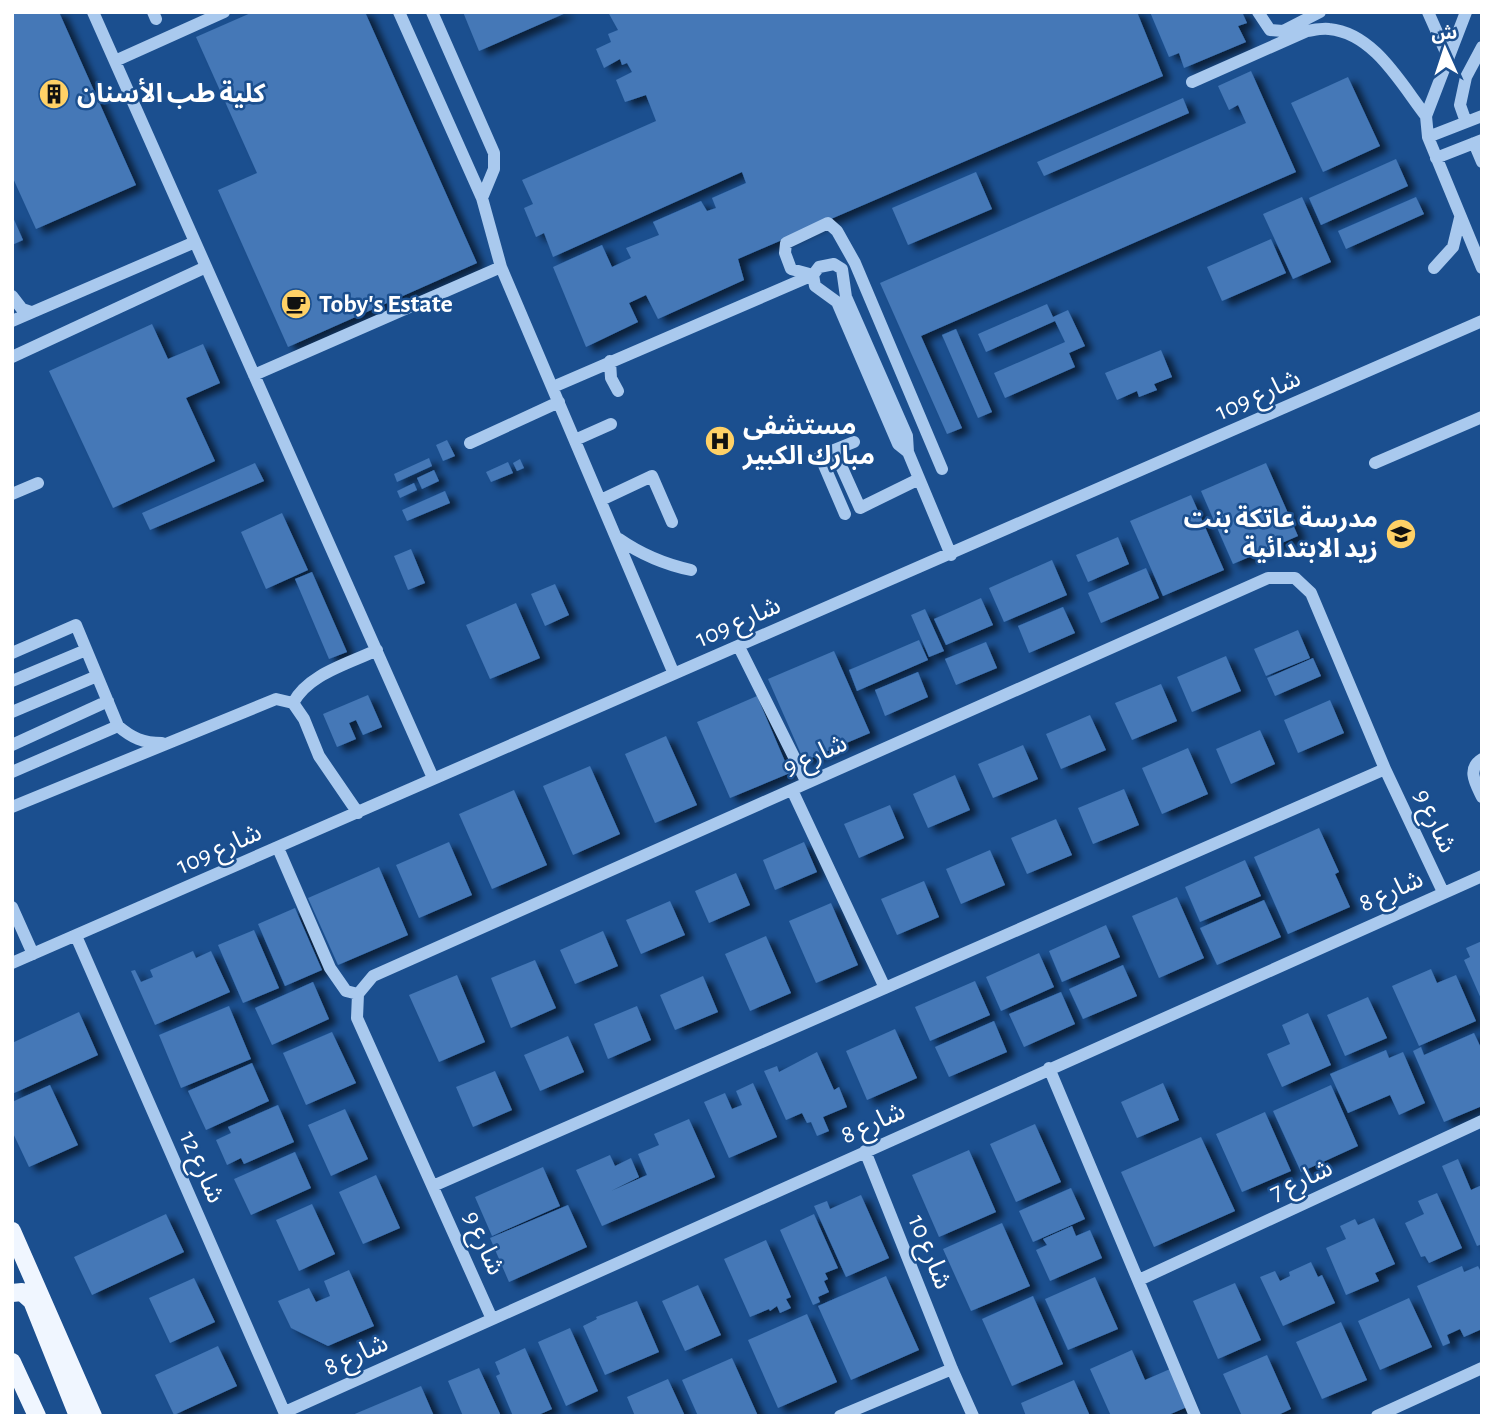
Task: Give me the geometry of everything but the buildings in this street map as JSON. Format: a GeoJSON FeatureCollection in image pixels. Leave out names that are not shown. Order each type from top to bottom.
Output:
{"type":"FeatureCollection","features":[{"type":"Feature","properties":{"kind":"main road"},"geometry":{"type":"LineString","coordinates":[[12,1231],[93,1416]]}},
{"type":"Feature","properties":{"kind":"main road"},"geometry":{"type":"LineString","coordinates":[[12,1293],[22,1292],[32,1301],[78,1416]]}},
{"type":"Feature","properties":{"kind":"main road"},"geometry":{"type":"LineString","coordinates":[[12,1362],[37,1416]]}},
{"type":"Feature","properties":{"kind":"street"},"geometry":{"type":"LineString","coordinates":[[93,12],[433,778]]}},
{"type":"Feature","properties":{"kind":"street"},"geometry":{"type":"LineString","coordinates":[[115,61],[224,12]]}},
{"type":"Feature","properties":{"kind":"street"},"geometry":{"type":"LineString","coordinates":[[399,12],[482,198],[502,267],[674,674]]}},
{"type":"Feature","properties":{"kind":"street"},"geometry":{"type":"LineString","coordinates":[[432,12],[494,153],[494,169],[482,198]]}},
{"type":"Feature","properties":{"kind":"street"},"geometry":{"type":"LineString","coordinates":[[1258,12],[1270,30],[1283,31],[1320,12]]}},
{"type":"Feature","properties":{"kind":"street"},"geometry":{"type":"LineString","coordinates":[[1428,12],[1448,57]]}},
{"type":"Feature","properties":{"kind":"street"},"geometry":{"type":"LineString","coordinates":[[1463,15],[1426,116],[1428,137],[1482,268]]}},
{"type":"Feature","properties":{"kind":"street"},"geometry":{"type":"LineString","coordinates":[[1192,82],[1307,31],[1328,29],[1349,33],[1373,49],[1426,116]]}},
{"type":"Feature","properties":{"kind":"street"},"geometry":{"type":"LineString","coordinates":[[1466,122],[1460,105],[1465,76],[1481,51],[1482,34]]}},
{"type":"Feature","properties":{"kind":"street"},"geometry":{"type":"LineString","coordinates":[[1428,137],[1482,116]]}},
{"type":"Feature","properties":{"kind":"street"},"geometry":{"type":"LineString","coordinates":[[1436,158],[1478,141],[1482,162]]}},
{"type":"Feature","properties":{"kind":"street"},"geometry":{"type":"LineString","coordinates":[[1434,268],[1453,247],[1460,218]]}},
{"type":"Feature","properties":{"kind":"street"},"geometry":{"type":"LineString","coordinates":[[813,275],[791,269],[785,253],[786,243],[828,223],[837,232],[855,263],[942,469]]}},
{"type":"Feature","properties":{"kind":"street"},"geometry":{"type":"LineString","coordinates":[[12,321],[195,242]]}},
{"type":"Feature","properties":{"kind":"street"},"geometry":{"type":"LineString","coordinates":[[553,387],[813,275],[819,267],[834,264],[842,269],[846,297],[907,436],[908,453],[951,555]]}},
{"type":"Feature","properties":{"kind":"street"},"geometry":{"type":"LineString","coordinates":[[12,356],[206,267]]}},
{"type":"Feature","properties":{"kind":"street"},"geometry":{"type":"LineString","coordinates":[[254,375],[502,267]]}},
{"type":"Feature","properties":{"kind":"street"},"geometry":{"type":"LineString","coordinates":[[813,275],[815,286],[837,302],[898,443],[908,453]]}},
{"type":"Feature","properties":{"kind":"street"},"geometry":{"type":"LineString","coordinates":[[12,296],[22,309],[31,312]]}},
{"type":"Feature","properties":{"kind":"street","name":"شارع 109"},"geometry":{"type":"LineString","coordinates":[[12,964],[1482,321]]}},
{"type":"Feature","properties":{"kind":"street"},"geometry":{"type":"LineString","coordinates":[[610,361],[611,378],[618,391]]}},
{"type":"Feature","properties":{"kind":"street"},"geometry":{"type":"LineString","coordinates":[[470,443],[559,402]]}},
{"type":"Feature","properties":{"kind":"street"},"geometry":{"type":"LineString","coordinates":[[1375,463],[1482,417]]}},
{"type":"Feature","properties":{"kind":"street"},"geometry":{"type":"LineString","coordinates":[[575,440],[611,424]]}},
{"type":"Feature","properties":{"kind":"street"},"geometry":{"type":"LineString","coordinates":[[854,442],[834,450],[860,508],[919,479]]}},
{"type":"Feature","properties":{"kind":"street"},"geometry":{"type":"LineString","coordinates":[[820,456],[845,514]]}},
{"type":"Feature","properties":{"kind":"street"},"geometry":{"type":"LineString","coordinates":[[601,500],[652,476],[672,522]]}},
{"type":"Feature","properties":{"kind":"street"},"geometry":{"type":"LineString","coordinates":[[12,494],[38,483]]}},
{"type":"Feature","properties":{"kind":"street"},"geometry":{"type":"LineString","coordinates":[[619,539],[642,555],[664,564],[691,570]]}},
{"type":"Feature","properties":{"kind":"street","name":"شارع 9"},"geometry":{"type":"LineString","coordinates":[[492,1320],[357,1018],[358,993],[373,976],[1268,578],[1295,578],[1311,593],[1385,769],[1443,892]]}},
{"type":"Feature","properties":{"kind":"street"},"geometry":{"type":"LineString","coordinates":[[12,653],[76,625],[118,726],[130,736],[146,743],[166,743]]}},
{"type":"Feature","properties":{"kind":"street"},"geometry":{"type":"LineString","coordinates":[[739,647],[807,783]]}},
{"type":"Feature","properties":{"kind":"street"},"geometry":{"type":"LineString","coordinates":[[12,681],[86,650]]}},
{"type":"Feature","properties":{"kind":"street"},"geometry":{"type":"LineString","coordinates":[[293,703],[308,682],[376,650]]}},
{"type":"Feature","properties":{"kind":"street"},"geometry":{"type":"LineString","coordinates":[[12,712],[97,676]]}},
{"type":"Feature","properties":{"kind":"street"},"geometry":{"type":"LineString","coordinates":[[12,807],[276,699],[293,703],[304,719],[319,755],[358,813]]}},
{"type":"Feature","properties":{"kind":"street"},"geometry":{"type":"LineString","coordinates":[[12,745],[108,701]]}},
{"type":"Feature","properties":{"kind":"street"},"geometry":{"type":"LineString","coordinates":[[12,772],[118,726]]}},
{"type":"Feature","properties":{"kind":"street"},"geometry":{"type":"LineString","coordinates":[[1482,759],[1474,765],[1472,771],[1482,797]]}},
{"type":"Feature","properties":{"kind":"street","name":"شارع 9"},"geometry":{"type":"LineString","coordinates":[[433,1186],[1385,769]]}},
{"type":"Feature","properties":{"kind":"street"},"geometry":{"type":"LineString","coordinates":[[792,790],[885,988]]}},
{"type":"Feature","properties":{"kind":"street"},"geometry":{"type":"LineString","coordinates":[[278,848],[330,968],[346,991],[358,993]]}},
{"type":"Feature","properties":{"kind":"street","name":"شارع 8"},"geometry":{"type":"LineString","coordinates":[[285,1414],[1049,1068],[1482,876]]}},
{"type":"Feature","properties":{"kind":"street"},"geometry":{"type":"LineString","coordinates":[[12,906],[33,954]]}},
{"type":"Feature","properties":{"kind":"street","name":"شارع 12"},"geometry":{"type":"LineString","coordinates":[[76,936],[285,1414]]}},
{"type":"Feature","properties":{"kind":"street"},"geometry":{"type":"LineString","coordinates":[[1049,1068],[1195,1416]]}},
{"type":"Feature","properties":{"kind":"street","name":"شارع 7"},"geometry":{"type":"LineString","coordinates":[[1139,1280],[1482,1121]]}},
{"type":"Feature","properties":{"kind":"street","name":"شارع 10"},"geometry":{"type":"LineString","coordinates":[[865,1152],[973,1416]]}},
{"type":"Feature","properties":{"kind":"street"},"geometry":{"type":"LineString","coordinates":[[1377,1416],[1482,1368]]}},
{"type":"Feature","properties":{"kind":"street"},"geometry":{"type":"LineString","coordinates":[[840,1416],[952,1369]]}},
{"type":"Feature","properties":{"kind":"place","name":"كلية طب الأسنان"},"geometry":{"type":"Point","coordinates":[54,94]}},
{"type":"Feature","properties":{"kind":"place","name":"Toby's Estate"},"geometry":{"type":"Point","coordinates":[296,304]}},
{"type":"Feature","properties":{"kind":"place","name":"مستشفى مبارك الكبير"},"geometry":{"type":"Point","coordinates":[720,441]}},
{"type":"Feature","properties":{"kind":"place","name":"مدرسة عاتكة بنت زيد الابتدائية"},"geometry":{"type":"Point","coordinates":[1401,534]}}]}
